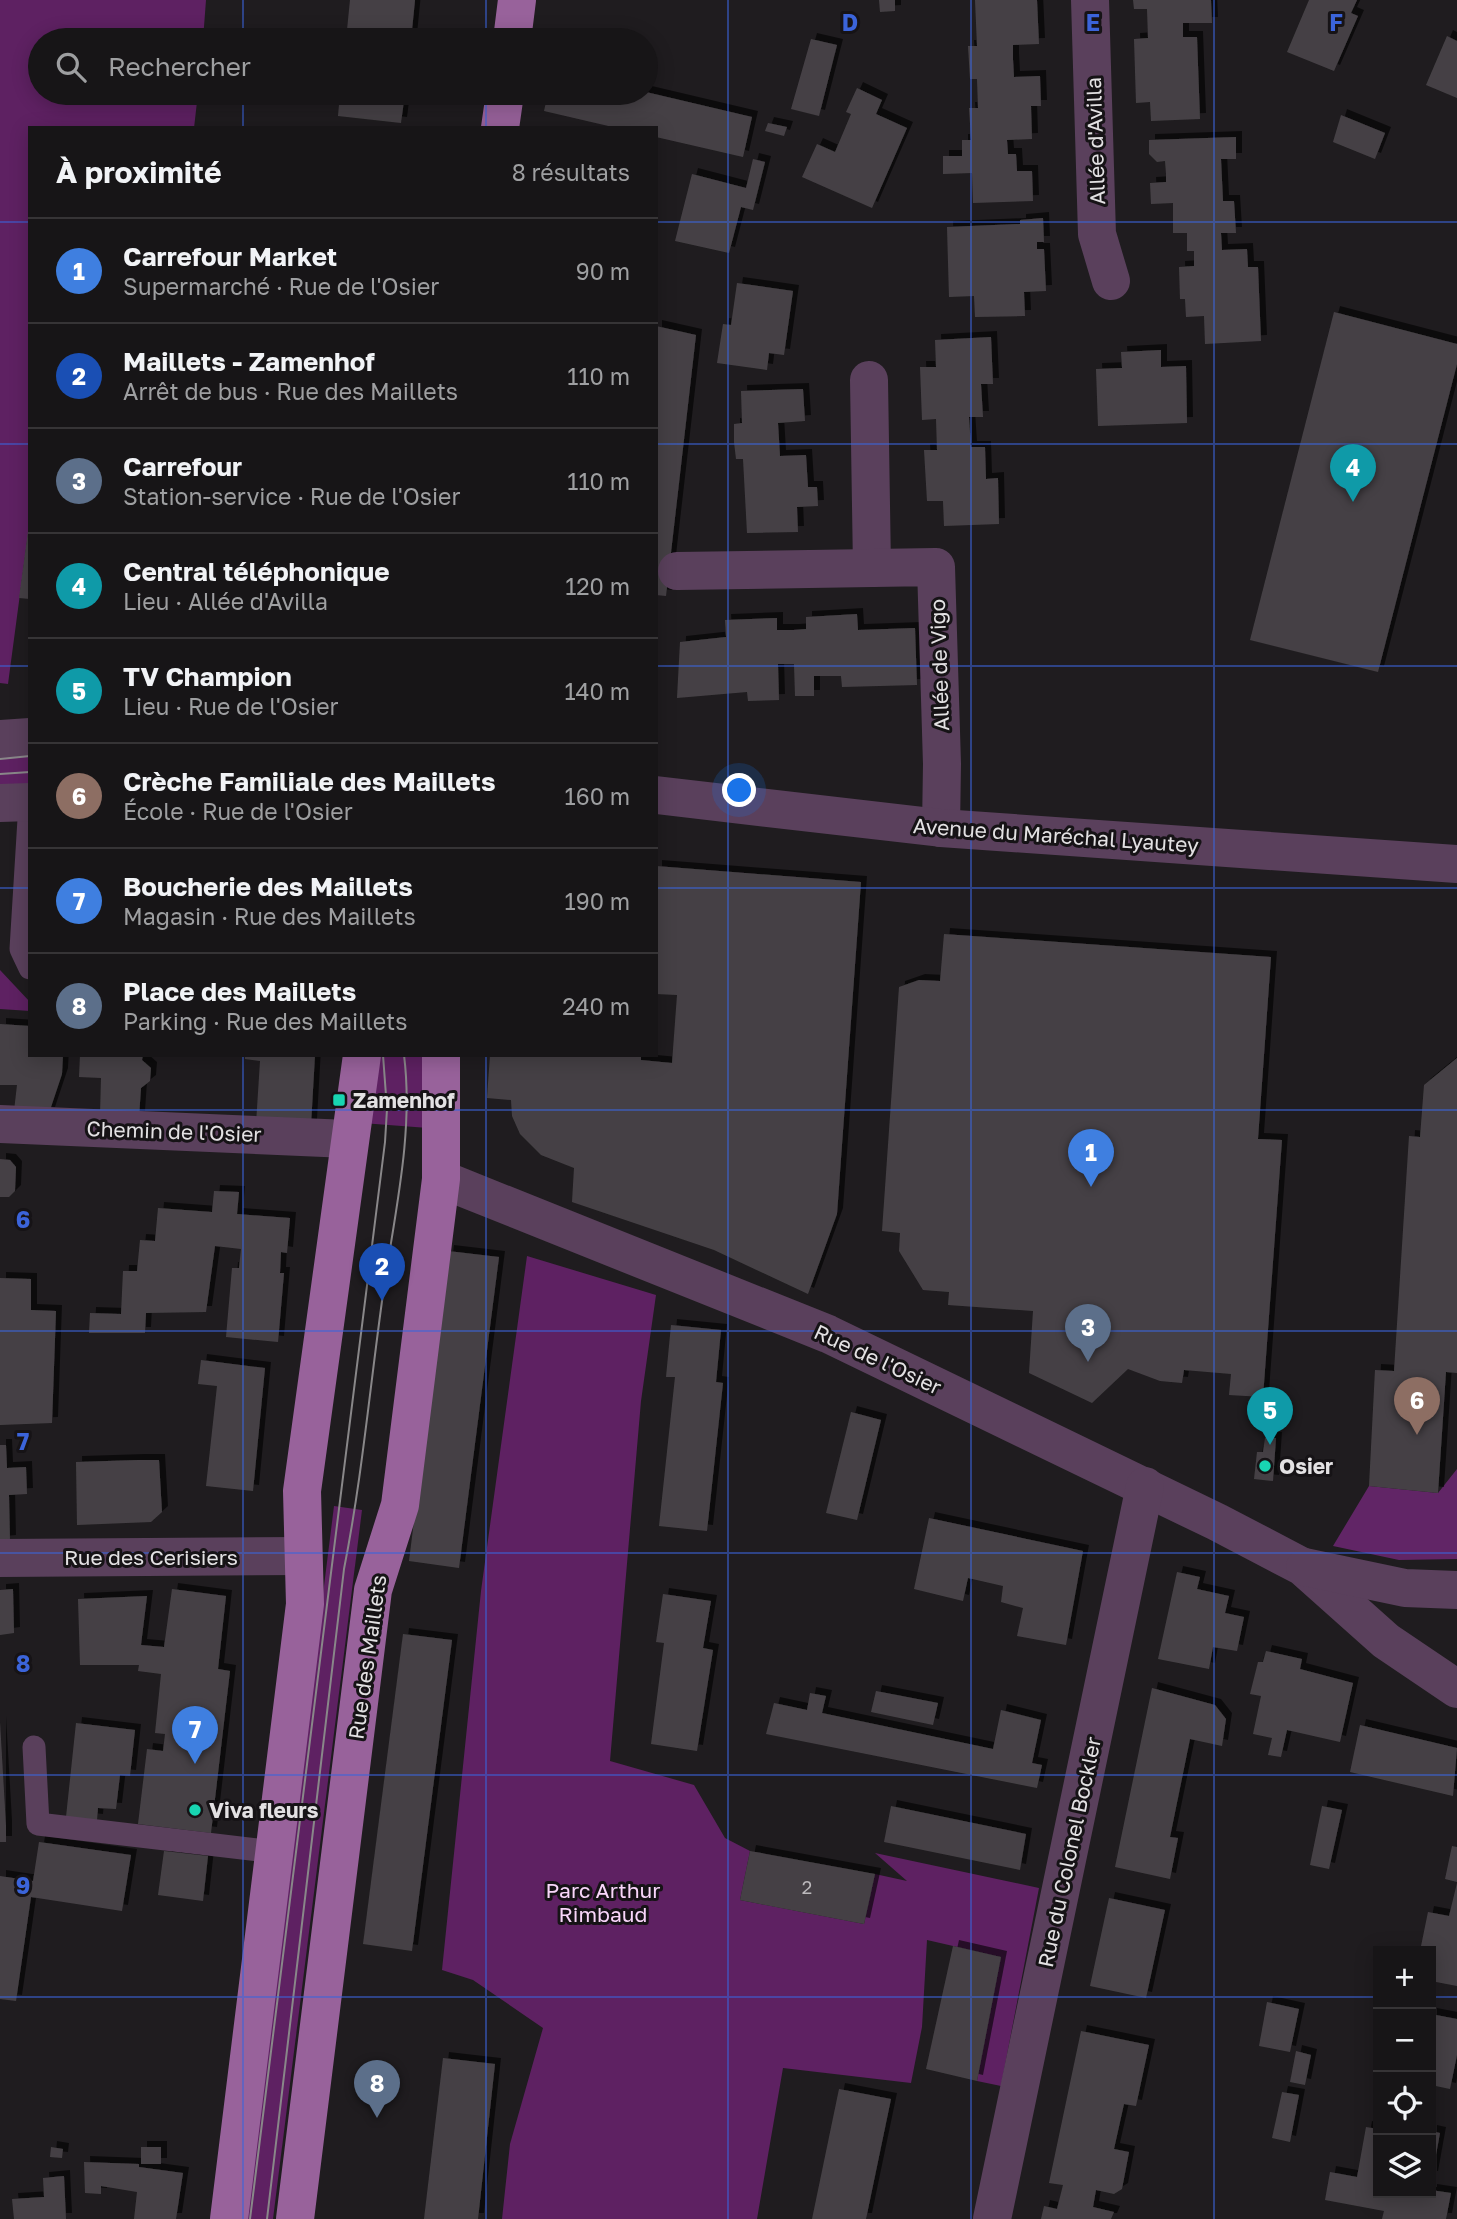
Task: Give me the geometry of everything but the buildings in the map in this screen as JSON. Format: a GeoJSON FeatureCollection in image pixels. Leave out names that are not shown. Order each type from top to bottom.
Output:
{"type":"FeatureCollection","features":[{"type":"Feature","properties":{"kind":"main road"},"geometry":{"type":"LineString","coordinates":[[514,28],[517,0]]}},
{"type":"Feature","properties":{"kind":"main road"},"geometry":{"type":"LineString","coordinates":[[500,126],[503,105]]}},
{"type":"Feature","properties":{"kind":"main road"},"geometry":{"type":"LineString","coordinates":[[229,2219],[305,1604],[302,1491],[348,1139],[362,1057]]}},
{"type":"Feature","properties":{"kind":"main road","name":"Rue des Maillets"},"geometry":{"type":"LineString","coordinates":[[295,2219],[373,1590],[400,1504],[441,1179],[441,1057]]}},
{"type":"Feature","properties":{"kind":"street","name":"Allée d'Avilla"},"geometry":{"type":"LineString","coordinates":[[1090,0],[1097,234],[1111,281]]}},
{"type":"Feature","properties":{"kind":"street"},"geometry":{"type":"LineString","coordinates":[[869,380],[873,568]]}},
{"type":"Feature","properties":{"kind":"street","name":"Allée de Vigo"},"geometry":{"type":"LineString","coordinates":[[677,571],[936,567],[942,764],[940,828]]}},
{"type":"Feature","properties":{"kind":"street"},"geometry":{"type":"LineString","coordinates":[[0,739],[28,737]]}},
{"type":"Feature","properties":{"kind":"street","name":"Avenue du Maréchal Lyautey"},"geometry":{"type":"LineString","coordinates":[[658,795],[940,828],[1457,864]]}},
{"type":"Feature","properties":{"kind":"street"},"geometry":{"type":"LineString","coordinates":[[0,803],[28,803]]}},
{"type":"Feature","properties":{"kind":"street","name":"Chemin de l'Osier"},"geometry":{"type":"LineString","coordinates":[[0,1124],[348,1139]]}},
{"type":"Feature","properties":{"kind":"street","name":"Rue de l'Osier"},"geometry":{"type":"LineString","coordinates":[[441,1179],[828,1334],[1146,1486],[1303,1567],[1386,1641],[1457,1689]]}},
{"type":"Feature","properties":{"kind":"street","name":"Rue du Colonel Bockler"},"geometry":{"type":"LineString","coordinates":[[992,2219],[1146,1486]]}},
{"type":"Feature","properties":{"kind":"street","name":"Rue des Cerisiers"},"geometry":{"type":"LineString","coordinates":[[0,1558],[302,1556]]}},
{"type":"Feature","properties":{"kind":"street","name":"Rue de l'Osier"},"geometry":{"type":"LineString","coordinates":[[1303,1567],[1405,1588],[1457,1590]]}},
{"type":"Feature","properties":{"kind":"lane"},"geometry":{"type":"LineString","coordinates":[[28,860],[26,917],[21,949],[28,964]]}},
{"type":"Feature","properties":{"kind":"lane"},"geometry":{"type":"LineString","coordinates":[[34,1747],[38,1824],[275,1852]]}},
{"type":"Feature","properties":{"kind":"green space"},"geometry":{"type":"Polygon","coordinates":[[[0,0],[206,0],[204,28],[28,28],[28,105],[197,105],[194,126],[28,126],[28,534],[8,684],[0,683],[0,0]]]}},
{"type":"Feature","properties":{"kind":"green space"},"geometry":{"type":"Polygon","coordinates":[[[28,745],[28,784],[0,784],[0,748],[28,745]]]}},
{"type":"Feature","properties":{"kind":"green space"},"geometry":{"type":"Polygon","coordinates":[[[0,970],[28,1000],[28,1011],[0,1009],[0,970]]]}},
{"type":"Feature","properties":{"kind":"green space"},"geometry":{"type":"Polygon","coordinates":[[[378,1057],[429,1057],[428,1128],[362,1123],[378,1057]]]}},
{"type":"Feature","properties":{"kind":"green space","name":"Parc Arthur Rimbaud"},"geometry":{"type":"Polygon","coordinates":[[[527,1256],[656,1295],[641,1401],[610,1761],[694,1785],[725,1838],[750,1851],[740,1900],[864,1924],[875,1874],[907,1881],[875,1853],[1039,1888],[1001,2086],[977,2081],[1001,1957],[927,1940],[922,2027],[911,2083],[783,2068],[757,2219],[502,2219],[510,2144],[543,2028],[473,1980],[442,1970],[481,1591],[527,1256]]]}},
{"type":"Feature","properties":{"kind":"green space"},"geometry":{"type":"Polygon","coordinates":[[[334,1506],[362,1510],[273,2219],[245,2219],[334,1506]]]}},
{"type":"Feature","properties":{"kind":"shaded area"},"geometry":{"type":"Polygon","coordinates":[[[1457,1469],[1457,1559],[1399,1560],[1333,1546],[1369,1486],[1438,1493],[1457,1469]]]}},
{"type":"Feature","properties":{"kind":"tram line"},"geometry":{"type":"LineString","coordinates":[[0,759],[28,756]]}},
{"type":"Feature","properties":{"kind":"tram line"},"geometry":{"type":"LineString","coordinates":[[0,774],[28,772]]}},
{"type":"Feature","properties":{"kind":"tram line"},"geometry":{"type":"LineString","coordinates":[[250,2219],[385,1142],[387,1109],[383,1057]]}},
{"type":"Feature","properties":{"kind":"tram line"},"geometry":{"type":"LineString","coordinates":[[267,2219],[344,1569],[356,1501],[405,1145],[404,1057]]}},
{"type":"Feature","properties":{"kind":"place","name":"Central téléphonique"},"geometry":{"type":"Point","coordinates":[1353,502]}},
{"type":"Feature","properties":{"kind":"place","name":"Zamenhof"},"geometry":{"type":"Point","coordinates":[339,1100]}},
{"type":"Feature","properties":{"kind":"place","name":"Carrefour Market"},"geometry":{"type":"Point","coordinates":[1091,1187]}},
{"type":"Feature","properties":{"kind":"place","name":"Maillets - Zamenhof"},"geometry":{"type":"Point","coordinates":[382,1301]}},
{"type":"Feature","properties":{"kind":"place","name":"Carrefour"},"geometry":{"type":"Point","coordinates":[1088,1362]}},
{"type":"Feature","properties":{"kind":"place","name":"Crèche Familiale des Maillets"},"geometry":{"type":"Point","coordinates":[1417,1435]}},
{"type":"Feature","properties":{"kind":"place","name":"TV Champion"},"geometry":{"type":"Point","coordinates":[1270,1445]}},
{"type":"Feature","properties":{"kind":"place","name":"Osier"},"geometry":{"type":"Point","coordinates":[1265,1466]}},
{"type":"Feature","properties":{"kind":"place","name":"Boucherie des Maillets"},"geometry":{"type":"Point","coordinates":[195,1764]}},
{"type":"Feature","properties":{"kind":"place","name":"Viva fleurs"},"geometry":{"type":"Point","coordinates":[195,1810]}},
{"type":"Feature","properties":{"kind":"place","name":"Place des Maillets"},"geometry":{"type":"Point","coordinates":[377,2118]}}]}
